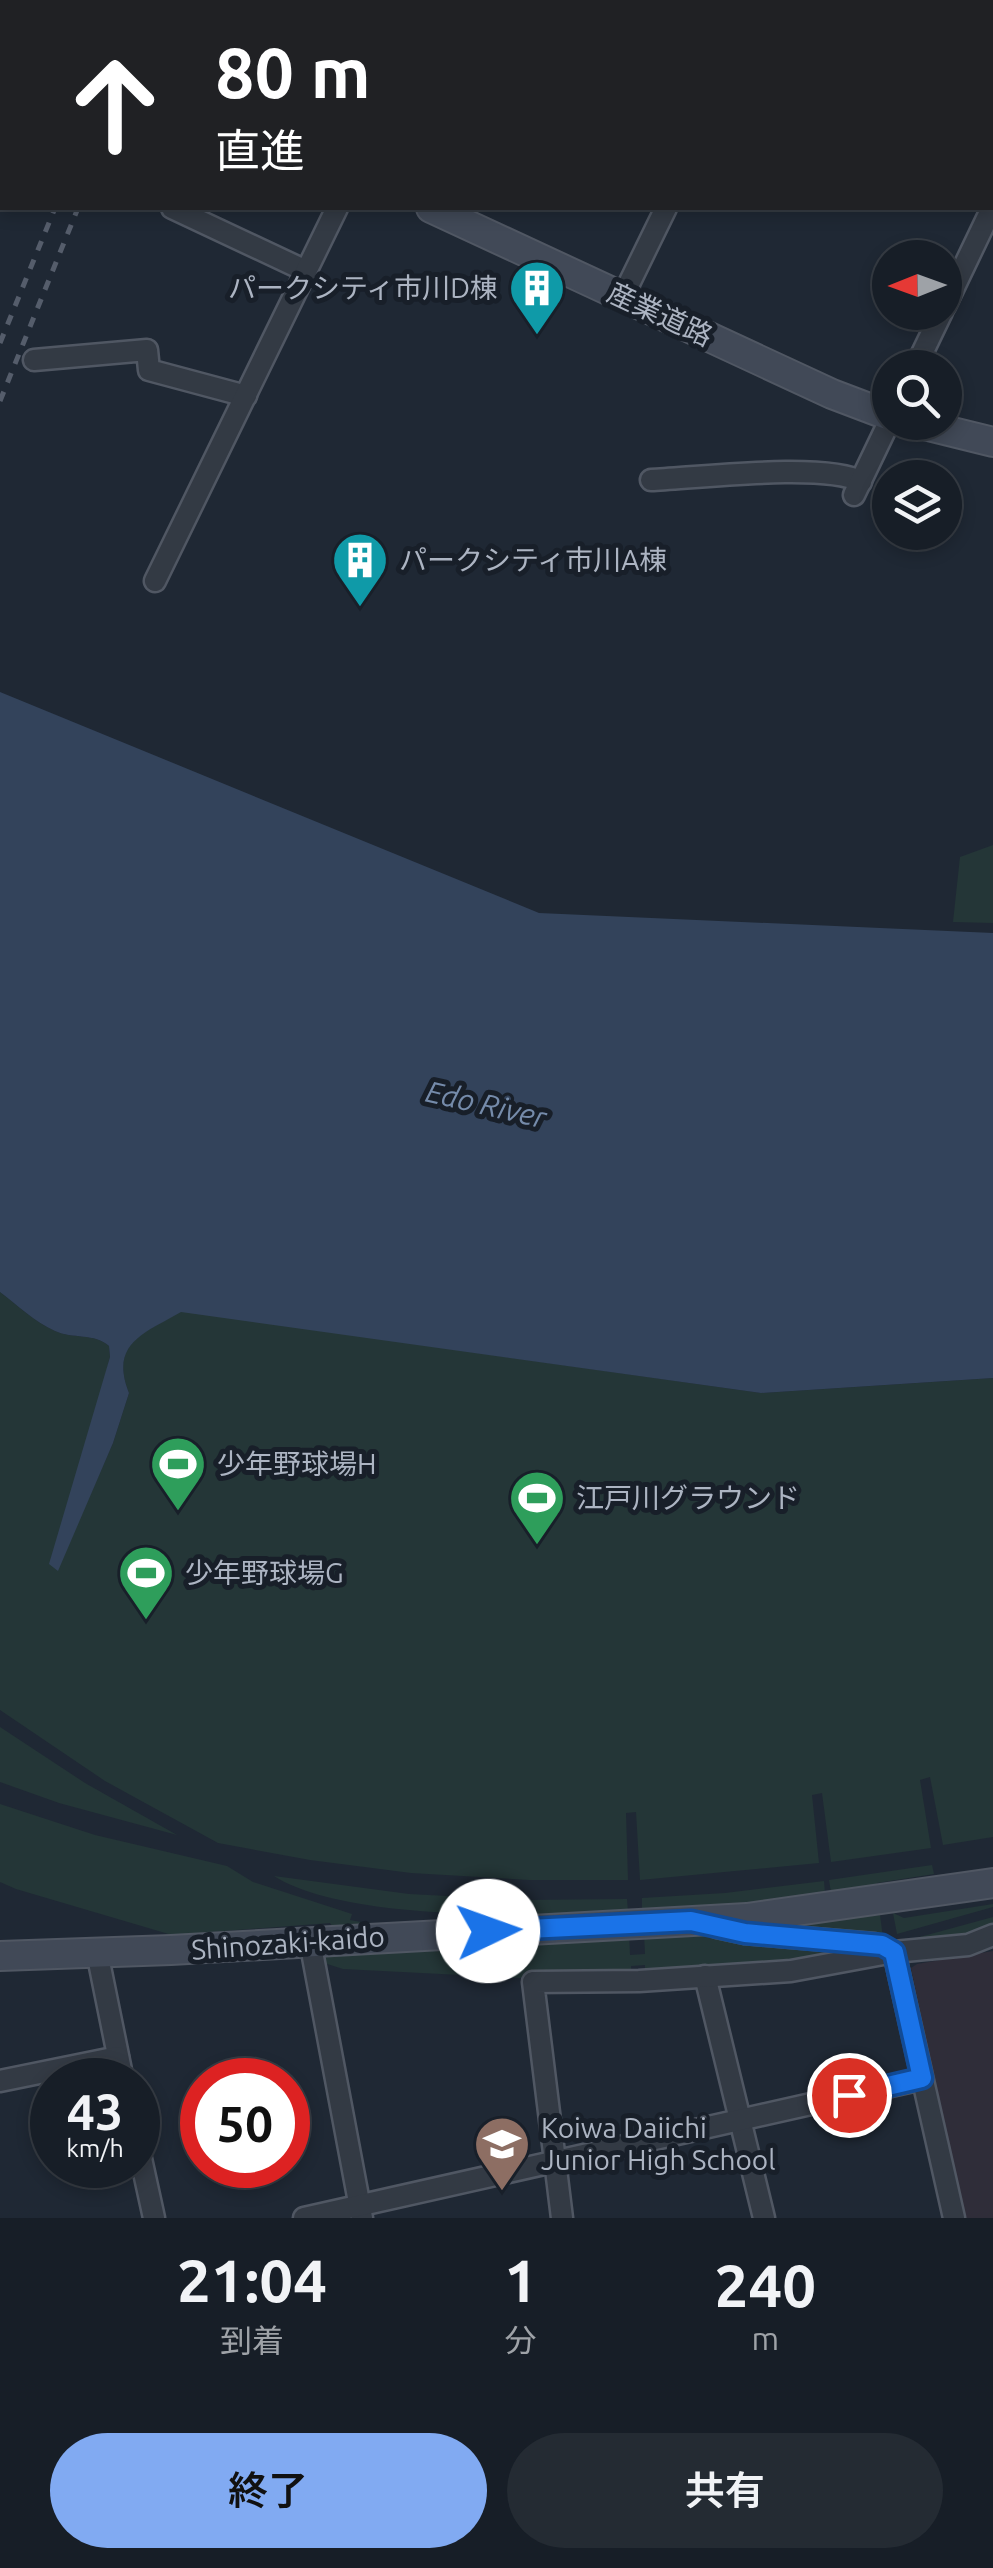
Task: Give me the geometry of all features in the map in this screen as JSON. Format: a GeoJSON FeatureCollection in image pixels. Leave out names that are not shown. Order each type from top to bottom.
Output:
{"type":"FeatureCollection","features":[{"type":"Feature","properties":{"kind":"main road","name":"産業道路"},"geometry":{"type":"LineString","coordinates":[[435,210],[872,411]]}},
{"type":"Feature","properties":{"kind":"main road"},"geometry":{"type":"LineString","coordinates":[[962,434],[993,442]]}},
{"type":"Feature","properties":{"kind":"main road","name":"Shinozaki-kaido"},"geometry":{"type":"LineString","coordinates":[[0,1956],[747,1918],[993,1883]]}},
{"type":"Feature","properties":{"kind":"street"},"geometry":{"type":"LineString","coordinates":[[176,210],[306,271]]}},
{"type":"Feature","properties":{"kind":"street"},"geometry":{"type":"LineString","coordinates":[[154,581],[336,210]]}},
{"type":"Feature","properties":{"kind":"street"},"geometry":{"type":"LineString","coordinates":[[623,296],[665,210]]}},
{"type":"Feature","properties":{"kind":"street"},"geometry":{"type":"LineString","coordinates":[[962,270],[992,210]]}},
{"type":"Feature","properties":{"kind":"street"},"geometry":{"type":"LineString","coordinates":[[34,360],[147,350],[150,370],[246,396]]}},
{"type":"Feature","properties":{"kind":"street"},"geometry":{"type":"LineString","coordinates":[[651,480],[800,474],[850,476],[858,489],[880,440]]}},
{"type":"Feature","properties":{"kind":"street"},"geometry":{"type":"LineString","coordinates":[[691,1921],[745,1933],[882,1945],[894,1952],[954,2218]]}},
{"type":"Feature","properties":{"kind":"street"},"geometry":{"type":"LineString","coordinates":[[968,1944],[993,1935]]}},
{"type":"Feature","properties":{"kind":"street"},"geometry":{"type":"LineString","coordinates":[[310,1941],[361,2212]]}},
{"type":"Feature","properties":{"kind":"street"},"geometry":{"type":"LineString","coordinates":[[562,2218],[533,1982],[791,1971],[894,1952],[993,1943]]}},
{"type":"Feature","properties":{"kind":"street"},"geometry":{"type":"LineString","coordinates":[[97,1952],[118,2058]]}},
{"type":"Feature","properties":{"kind":"street"},"geometry":{"type":"LineString","coordinates":[[705,1976],[764,2218]]}},
{"type":"Feature","properties":{"kind":"street"},"geometry":{"type":"LineString","coordinates":[[0,2082],[30,2076]]}},
{"type":"Feature","properties":{"kind":"street"},"geometry":{"type":"LineString","coordinates":[[304,2218],[361,2212],[553,2161],[922,2078]]}},
{"type":"Feature","properties":{"kind":"street"},"geometry":{"type":"LineString","coordinates":[[147,2188],[154,2218]]}},
{"type":"Feature","properties":{"kind":"shaded area"},"geometry":{"type":"Polygon","coordinates":[[[993,845],[993,923],[953,922],[960,857],[993,845]]]}},
{"type":"Feature","properties":{"kind":"shaded area","name":"江戸川グラウンド"},"geometry":{"type":"Polygon","coordinates":[[[0,1292],[55,1331],[97,1339],[109,1346],[110,1357],[57,1570],[113,1443],[129,1393],[123,1362],[127,1351],[143,1334],[181,1311],[761,1393],[993,1378],[993,1837],[943,1845],[930,1777],[920,1780],[931,1848],[831,1862],[822,1793],[812,1795],[819,1863],[640,1880],[636,1812],[626,1813],[628,1880],[529,1880],[411,1873],[218,1843],[105,1781],[0,1710],[0,1292]]]}},
{"type":"Feature","properties":{"kind":"shaded area"},"geometry":{"type":"Polygon","coordinates":[[[0,1727],[85,1783],[177,1835],[59,1803],[0,1782],[0,1727]]]}},
{"type":"Feature","properties":{"kind":"shaded area"},"geometry":{"type":"Polygon","coordinates":[[[0,1804],[95,1835],[227,1866],[253,1882],[352,1914],[350,1920],[364,1926],[336,1931],[330,1923],[172,1935],[16,1889],[0,1882],[0,1804]]]}},
{"type":"Feature","properties":{"kind":"shaded area"},"geometry":{"type":"Polygon","coordinates":[[[932,1865],[934,1874],[877,1883],[875,1888],[831,1892],[829,1880],[932,1865]]]}},
{"type":"Feature","properties":{"kind":"shaded area"},"geometry":{"type":"Polygon","coordinates":[[[274,1876],[409,1894],[524,1900],[627,1899],[628,1912],[547,1915],[395,1909],[306,1891],[274,1876]]]}},
{"type":"Feature","properties":{"kind":"shaded area"},"geometry":{"type":"Polygon","coordinates":[[[824,1881],[825,1894],[642,1912],[642,1898],[824,1881]]]}},
{"type":"Feature","properties":{"kind":"shaded area"},"geometry":{"type":"Polygon","coordinates":[[[993,1904],[897,1934],[893,1913],[904,1918],[993,1904]]]}},
{"type":"Feature","properties":{"kind":"shaded area"},"geometry":{"type":"Polygon","coordinates":[[[880,1915],[883,1938],[764,1928],[880,1915]]]}},
{"type":"Feature","properties":{"kind":"shaded area"},"geometry":{"type":"Polygon","coordinates":[[[993,1917],[993,1926],[962,1940],[905,1941],[993,1917]]]}},
{"type":"Feature","properties":{"kind":"shaded area"},"geometry":{"type":"Polygon","coordinates":[[[676,1931],[870,1947],[828,1958],[645,1974],[645,1965],[631,1966],[631,1974],[519,1978],[343,1969],[321,1962],[324,1952],[629,1933],[630,1955],[645,1954],[644,1933],[676,1931]]]}},
{"type":"Feature","properties":{"kind":"shaded area"},"geometry":{"type":"Polygon","coordinates":[[[993,1951],[993,2218],[964,2218],[911,1968],[993,1951]]]}},
{"type":"Feature","properties":{"kind":"water","name":"Edo River"},"geometry":{"type":"Polygon","coordinates":[[[0,692],[539,913],[993,933],[993,1378],[761,1393],[181,1312],[143,1334],[127,1351],[124,1376],[129,1393],[113,1443],[58,1571],[49,1564],[110,1357],[109,1346],[103,1342],[55,1331],[0,1292],[0,692]]]}},
{"type":"Feature","properties":{"kind":"railway"},"geometry":{"type":"LineString","coordinates":[[0,343],[54,210]]}},
{"type":"Feature","properties":{"kind":"railway"},"geometry":{"type":"LineString","coordinates":[[0,401],[77,210]]}},
{"type":"Feature","properties":{"kind":"place","name":"パークシティ市川D棟"},"geometry":{"type":"Point","coordinates":[537,337]}},
{"type":"Feature","properties":{"kind":"place","name":"パークシティ市川A棟"},"geometry":{"type":"Point","coordinates":[360,609]}},
{"type":"Feature","properties":{"kind":"place","name":"少年野球場H"},"geometry":{"type":"Point","coordinates":[178,1513]}},
{"type":"Feature","properties":{"kind":"place","name":"江戸川グラウンド"},"geometry":{"type":"Point","coordinates":[537,1547]}},
{"type":"Feature","properties":{"kind":"place","name":"少年野球場G"},"geometry":{"type":"Point","coordinates":[146,1622]}},
{"type":"Feature","properties":{"kind":"place","name":"Koiwa Daiichi Junior High School"},"geometry":{"type":"Point","coordinates":[502,2193]}},
{"type":"Feature","properties":{"kind":"route"},"geometry":{"type":"LineString","coordinates":[[488,1931],[691,1921],[745,1933],[882,1945],[894,1952],[922,2078],[849,2095]]}}]}
